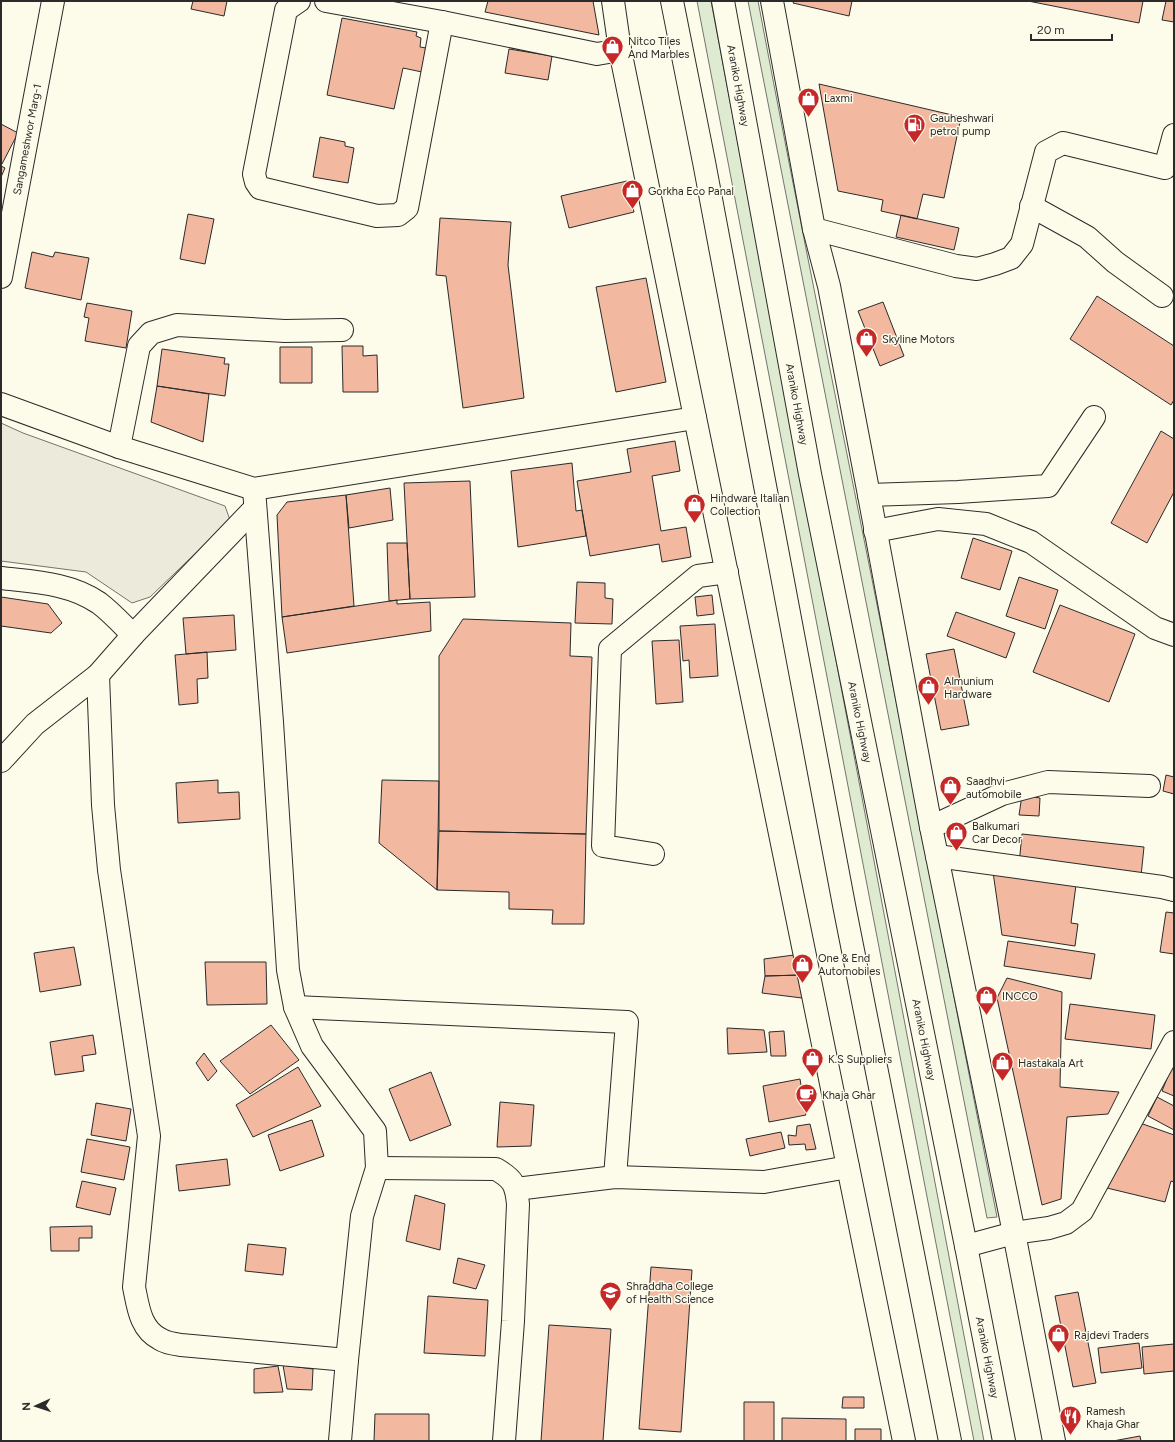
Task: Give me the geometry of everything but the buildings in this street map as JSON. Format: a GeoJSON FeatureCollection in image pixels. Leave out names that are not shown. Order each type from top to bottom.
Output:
{"type":"FeatureCollection","features":[{"type":"Feature","properties":{"kind":"main road","name":"Sangameshwor Marg-1"},"geometry":{"type":"LineString","coordinates":[[1,277],[53,1]]}},
{"type":"Feature","properties":{"kind":"main road"},"geometry":{"type":"LineString","coordinates":[[299,1],[286,10],[254,174],[256,182],[260,188],[377,216],[398,215],[407,208],[442,22]]}},
{"type":"Feature","properties":{"kind":"main road"},"geometry":{"type":"LineString","coordinates":[[326,1],[442,22],[597,54],[620,50]]}},
{"type":"Feature","properties":{"kind":"main road"},"geometry":{"type":"LineString","coordinates":[[613,1],[620,50],[904,1441]]}},
{"type":"Feature","properties":{"kind":"main road"},"geometry":{"type":"LineString","coordinates":[[672,1],[707,178],[844,905],[950,1441]]}},
{"type":"Feature","properties":{"kind":"main road","name":"Araniko Highway"},"geometry":{"type":"LineString","coordinates":[[723,1],[810,474],[1004,1441]]}},
{"type":"Feature","properties":{"kind":"main road"},"geometry":{"type":"LineString","coordinates":[[772,1],[814,229],[829,286],[931,827],[1014,1233],[1054,1441]]}},
{"type":"Feature","properties":{"kind":"main road"},"geometry":{"type":"LineString","coordinates":[[814,229],[956,266],[977,269],[1011,258],[1022,244],[1046,152],[1063,143],[1165,168],[1174,135]]}},
{"type":"Feature","properties":{"kind":"main road"},"geometry":{"type":"LineString","coordinates":[[1031,206],[1087,237],[1115,262],[1162,296]]}},
{"type":"Feature","properties":{"kind":"main road"},"geometry":{"type":"LineString","coordinates":[[119,447],[139,346],[151,333],[177,325],[284,331],[342,330]]}},
{"type":"Feature","properties":{"kind":"main road"},"geometry":{"type":"LineString","coordinates":[[1,404],[255,499],[695,418]]}},
{"type":"Feature","properties":{"kind":"main road"},"geometry":{"type":"LineString","coordinates":[[869,495],[958,492],[1048,486],[1094,417]]}},
{"type":"Feature","properties":{"kind":"main road"},"geometry":{"type":"LineString","coordinates":[[1,762],[35,724],[98,675],[255,499]]}},
{"type":"Feature","properties":{"kind":"main road"},"geometry":{"type":"LineString","coordinates":[[255,499],[288,970],[295,1006],[312,1046],[375,1131],[377,1168],[362,1216],[340,1441]]}},
{"type":"Feature","properties":{"kind":"main road"},"geometry":{"type":"LineString","coordinates":[[875,531],[938,519],[986,524],[1031,542],[1156,628],[1174,635]]}},
{"type":"Feature","properties":{"kind":"main road"},"geometry":{"type":"LineString","coordinates":[[654,854],[603,846],[610,649],[698,576],[727,572]]}},
{"type":"Feature","properties":{"kind":"main road"},"geometry":{"type":"LineString","coordinates":[[1,578],[50,584],[77,591],[99,603],[133,635]]}},
{"type":"Feature","properties":{"kind":"main road"},"geometry":{"type":"LineString","coordinates":[[98,675],[103,805],[109,870],[149,1136],[134,1287],[139,1311],[147,1330],[160,1340],[181,1345],[347,1360]]}},
{"type":"Feature","properties":{"kind":"main road"},"geometry":{"type":"LineString","coordinates":[[931,827],[1002,794],[1048,782],[1149,786]]}},
{"type":"Feature","properties":{"kind":"main road"},"geometry":{"type":"LineString","coordinates":[[937,856],[1162,887],[1174,890]]}},
{"type":"Feature","properties":{"kind":"main road"},"geometry":{"type":"LineString","coordinates":[[295,1006],[627,1022],[615,1176]]}},
{"type":"Feature","properties":{"kind":"main road"},"geometry":{"type":"LineString","coordinates":[[966,1246],[1014,1233],[1049,1228],[1066,1223],[1082,1211],[1174,1042]]}},
{"type":"Feature","properties":{"kind":"main road"},"geometry":{"type":"LineString","coordinates":[[516,1189],[615,1176],[764,1182],[848,1167]]}},
{"type":"Feature","properties":{"kind":"main road"},"geometry":{"type":"LineString","coordinates":[[377,1168],[496,1169],[508,1176],[516,1189],[518,1204],[513,1321],[504,1441]]}},
{"type":"Feature","properties":{"kind":"green space"},"geometry":{"type":"Polygon","coordinates":[[[697,1],[711,1],[984,1441],[974,1441],[697,1]]]}},
{"type":"Feature","properties":{"kind":"green space"},"geometry":{"type":"Polygon","coordinates":[[[748,1],[758,1],[997,1217],[987,1218],[748,1]]]}},
{"type":"Feature","properties":{"kind":"shaded area"},"geometry":{"type":"Polygon","coordinates":[[[1,423],[23,433],[225,506],[230,520],[150,597],[132,603],[86,572],[1,561],[1,423]]]}},
{"type":"Feature","properties":{"kind":"place","name":"Nitco Tiles And Marbles"},"geometry":{"type":"Point","coordinates":[612,66]}},
{"type":"Feature","properties":{"kind":"place","name":"Laxmi"},"geometry":{"type":"Point","coordinates":[808,118]}},
{"type":"Feature","properties":{"kind":"place","name":"Gauheshwari petrol pump"},"geometry":{"type":"Point","coordinates":[914,144]}},
{"type":"Feature","properties":{"kind":"place","name":"Gorkha Eco Panal"},"geometry":{"type":"Point","coordinates":[633,210]}},
{"type":"Feature","properties":{"kind":"place","name":"Skyline Motors"},"geometry":{"type":"Point","coordinates":[866,358]}},
{"type":"Feature","properties":{"kind":"place","name":"Hindware Italian Collection"},"geometry":{"type":"Point","coordinates":[694,524]}},
{"type":"Feature","properties":{"kind":"place","name":"Almunium Hardware"},"geometry":{"type":"Point","coordinates":[929,706]}},
{"type":"Feature","properties":{"kind":"place","name":"Saadhvi automobile"},"geometry":{"type":"Point","coordinates":[950,806]}},
{"type":"Feature","properties":{"kind":"place","name":"Balkumari Car Decor"},"geometry":{"type":"Point","coordinates":[957,852]}},
{"type":"Feature","properties":{"kind":"place","name":"One & End Automobiles"},"geometry":{"type":"Point","coordinates":[802,984]}},
{"type":"Feature","properties":{"kind":"place","name":"INCCO"},"geometry":{"type":"Point","coordinates":[987,1016]}},
{"type":"Feature","properties":{"kind":"place","name":"K.S Suppliers"},"geometry":{"type":"Point","coordinates":[812,1078]}},
{"type":"Feature","properties":{"kind":"place","name":"Hastakala Art"},"geometry":{"type":"Point","coordinates":[1003,1082]}},
{"type":"Feature","properties":{"kind":"place","name":"Khaja Ghar"},"geometry":{"type":"Point","coordinates":[806,1114]}},
{"type":"Feature","properties":{"kind":"place","name":"Shraddha College of Health Science"},"geometry":{"type":"Point","coordinates":[611,1312]}},
{"type":"Feature","properties":{"kind":"place","name":"Rajdevi Traders"},"geometry":{"type":"Point","coordinates":[1059,1354]}},
{"type":"Feature","properties":{"kind":"place","name":"Ramesh Khaja Ghar"},"geometry":{"type":"Point","coordinates":[1071,1436]}}]}
